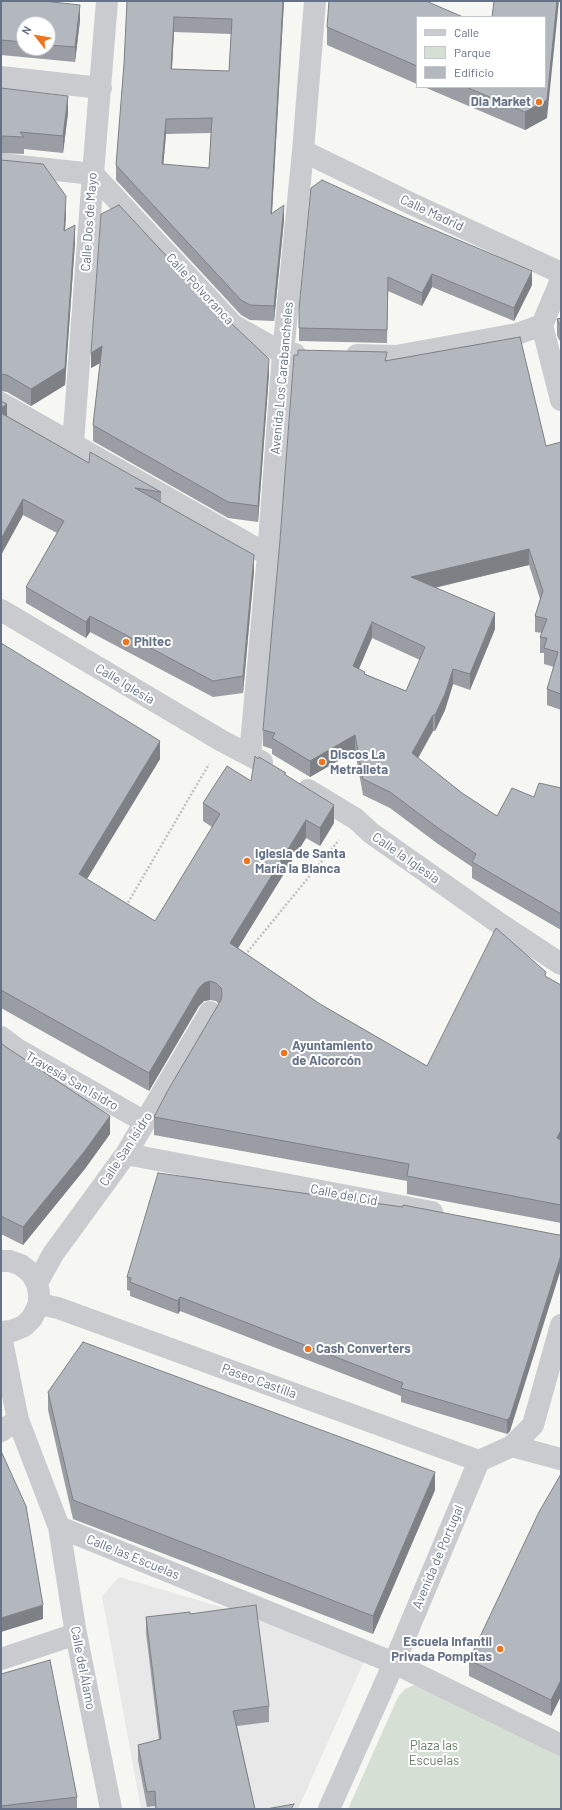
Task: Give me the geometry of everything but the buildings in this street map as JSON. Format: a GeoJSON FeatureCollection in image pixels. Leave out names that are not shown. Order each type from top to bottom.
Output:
{"type":"FeatureCollection","features":[{"type":"Feature","properties":{"kind":"street","name":"Calle Dos de Mayo"},"geometry":{"type":"LineString","coordinates":[[73,444],[107,1]]}},
{"type":"Feature","properties":{"kind":"street","name":"Avenida Los Carabancheles"},"geometry":{"type":"LineString","coordinates":[[250,755],[268,555],[283,353],[303,151],[315,1]]}},
{"type":"Feature","properties":{"kind":"street"},"geometry":{"type":"LineString","coordinates":[[1,77],[101,88]]}},
{"type":"Feature","properties":{"kind":"street","name":"Calle Madrid"},"geometry":{"type":"LineString","coordinates":[[303,151],[414,205],[561,273]]}},
{"type":"Feature","properties":{"kind":"street"},"geometry":{"type":"LineString","coordinates":[[1,164],[93,174]]}},
{"type":"Feature","properties":{"kind":"street","name":"Calle Polvoranca"},"geometry":{"type":"LineString","coordinates":[[93,174],[233,325],[283,353],[313,354]]}},
{"type":"Feature","properties":{"kind":"street"},"geometry":{"type":"LineString","coordinates":[[561,280],[542,325],[561,400]]}},
{"type":"Feature","properties":{"kind":"street"},"geometry":{"type":"LineString","coordinates":[[336,355],[396,356],[517,334],[542,325]]}},
{"type":"Feature","properties":{"kind":"street"},"geometry":{"type":"LineString","coordinates":[[1,402],[268,555]]}},
{"type":"Feature","properties":{"kind":"street","name":"Calle Iglesia"},"geometry":{"type":"LineString","coordinates":[[1,610],[222,741],[250,755]]}},
{"type":"Feature","properties":{"kind":"street","name":"Calle la Iglesia"},"geometry":{"type":"LineString","coordinates":[[250,755],[356,819],[371,833],[500,924],[561,964]]}},
{"type":"Feature","properties":{"kind":"street","name":"Calle San Isidro"},"geometry":{"type":"LineString","coordinates":[[37,1283],[53,1254],[126,1154],[210,1012]]}},
{"type":"Feature","properties":{"kind":"street","name":"Travesía San Isidro"},"geometry":{"type":"LineString","coordinates":[[1,1037],[16,1049],[145,1122]]}},
{"type":"Feature","properties":{"kind":"street","name":"Calle del Cid"},"geometry":{"type":"LineString","coordinates":[[126,1154],[452,1216]]}},
{"type":"Feature","properties":{"kind":"street"},"geometry":{"type":"LineString","coordinates":[[1,1332],[12,1331],[24,1326],[32,1318],[39,1304],[37,1283],[31,1273],[21,1265],[4,1259]]}},
{"type":"Feature","properties":{"kind":"street","name":"Paseo Castilla"},"geometry":{"type":"LineString","coordinates":[[39,1304],[58,1308],[479,1461]]}},
{"type":"Feature","properties":{"kind":"street"},"geometry":{"type":"LineString","coordinates":[[479,1461],[512,1446],[533,1425],[561,1325]]}},
{"type":"Feature","properties":{"kind":"street"},"geometry":{"type":"LineString","coordinates":[[1,1336],[10,1425],[59,1527]]}},
{"type":"Feature","properties":{"kind":"street"},"geometry":{"type":"LineString","coordinates":[[512,1446],[561,1459]]}},
{"type":"Feature","properties":{"kind":"street","name":"Avenida de Portugal"},"geometry":{"type":"LineString","coordinates":[[329,1809],[394,1663],[479,1461]]}},
{"type":"Feature","properties":{"kind":"street","name":"Calle del Álamo"},"geometry":{"type":"LineString","coordinates":[[59,1527],[76,1634],[111,1809]]}},
{"type":"Feature","properties":{"kind":"street","name":"Calle las Escuelas"},"geometry":{"type":"LineString","coordinates":[[59,1527],[394,1663]]}},
{"type":"Feature","properties":{"kind":"street"},"geometry":{"type":"LineString","coordinates":[[1,1659],[76,1634]]}},
{"type":"Feature","properties":{"kind":"street"},"geometry":{"type":"LineString","coordinates":[[394,1663],[561,1746]]}},
{"type":"Feature","properties":{"kind":"path"},"geometry":{"type":"LineString","coordinates":[[132,909],[125,905],[222,741]]}},
{"type":"Feature","properties":{"kind":"path"},"geometry":{"type":"LineString","coordinates":[[241,960],[356,819]]}},
{"type":"Feature","properties":{"kind":"shaded area"},"geometry":{"type":"Polygon","coordinates":[[[119,1577],[245,1614],[365,1659],[298,1809],[141,1809],[102,1596],[119,1577]]]}},
{"type":"Feature","properties":{"kind":"green space","name":"Plaza las Escuelas"},"geometry":{"type":"Polygon","coordinates":[[[415,1685],[561,1754],[561,1809],[348,1809],[398,1697],[405,1689],[415,1685]]]}},
{"type":"Feature","properties":{"kind":"place","name":"Dia Market"},"geometry":{"type":"Point","coordinates":[539,102]}},
{"type":"Feature","properties":{"kind":"place","name":"Phitec"},"geometry":{"type":"Point","coordinates":[126,642]}},
{"type":"Feature","properties":{"kind":"place","name":"Discos La Metralleta"},"geometry":{"type":"Point","coordinates":[322,762]}},
{"type":"Feature","properties":{"kind":"place","name":"Iglesia de Santa María la Blanca"},"geometry":{"type":"Point","coordinates":[247,861]}},
{"type":"Feature","properties":{"kind":"place","name":"Ayuntamiento de Alcorcón"},"geometry":{"type":"Point","coordinates":[284,1053]}},
{"type":"Feature","properties":{"kind":"place","name":"Cash Converters"},"geometry":{"type":"Point","coordinates":[308,1349]}},
{"type":"Feature","properties":{"kind":"place","name":"Escuela Infantil Privada Pompitas"},"geometry":{"type":"Point","coordinates":[500,1649]}}]}
